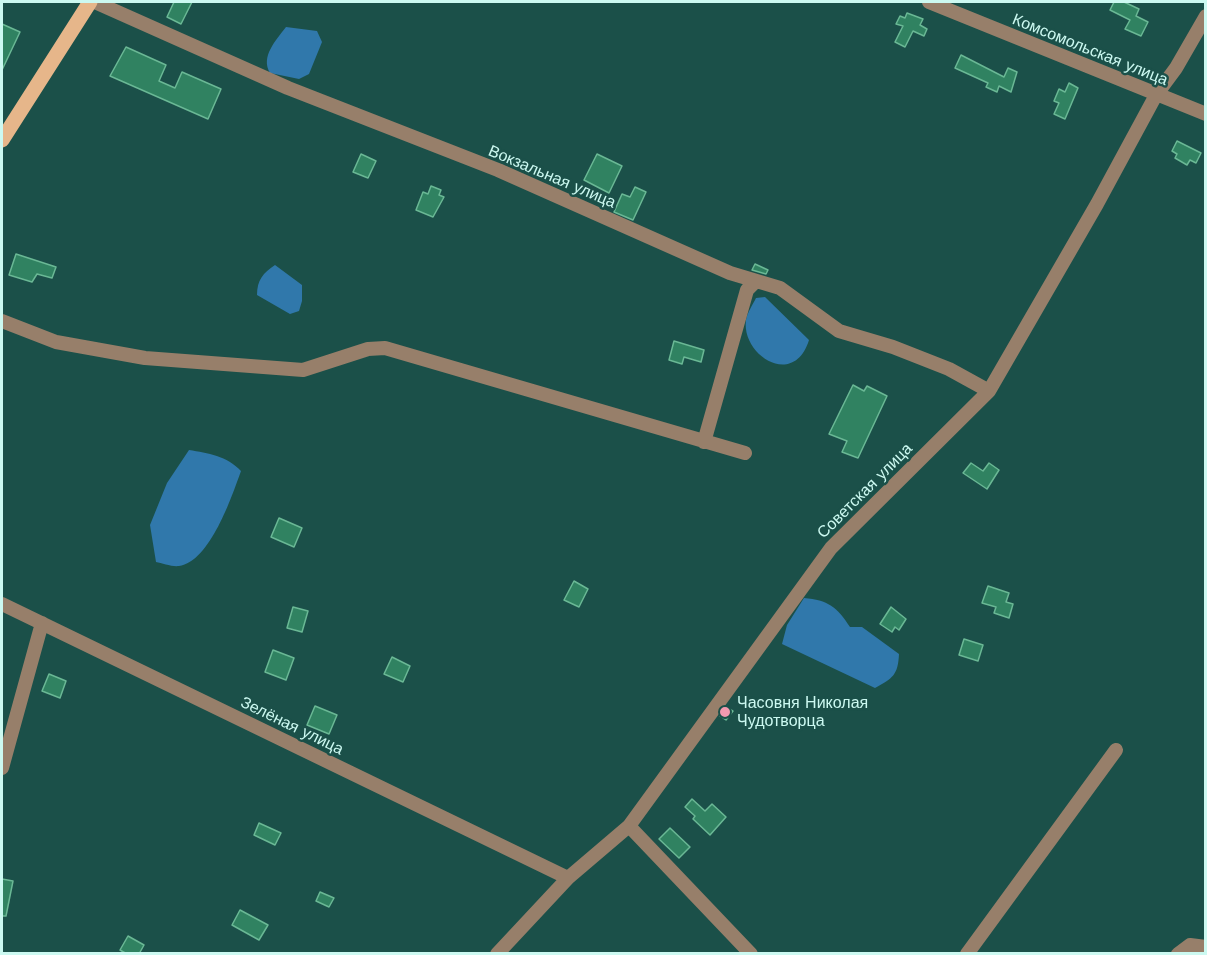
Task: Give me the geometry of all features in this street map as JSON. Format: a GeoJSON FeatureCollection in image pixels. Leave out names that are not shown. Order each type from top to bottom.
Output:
{"type":"FeatureCollection","features":[{"type":"Feature","properties":{"kind":"main road"},"geometry":{"type":"LineString","coordinates":[[2,140],[90,2]]}},
{"type":"Feature","properties":{"kind":"street","name":"Вокзальная улица"},"geometry":{"type":"LineString","coordinates":[[95,2],[288,88],[498,170],[730,273],[780,288],[839,331],[950,369],[989,391]]}},
{"type":"Feature","properties":{"kind":"street","name":"Комсомольская улица"},"geometry":{"type":"LineString","coordinates":[[929,2],[1206,114]]}},
{"type":"Feature","properties":{"kind":"street","name":"Советская улица"},"geometry":{"type":"LineString","coordinates":[[497,954],[568,879],[629,826],[831,548],[989,391],[1097,204],[1156,94],[1176,68],[1206,16]]}},
{"type":"Feature","properties":{"kind":"street"},"geometry":{"type":"LineString","coordinates":[[704,441],[747,290],[756,281]]}},
{"type":"Feature","properties":{"kind":"street"},"geometry":{"type":"LineString","coordinates":[[2,321],[56,342],[145,358],[303,370],[359,352],[384,348],[745,453]]}},
{"type":"Feature","properties":{"kind":"street","name":"Зелёная улица"},"geometry":{"type":"LineString","coordinates":[[2,604],[568,879]]}},
{"type":"Feature","properties":{"kind":"street"},"geometry":{"type":"LineString","coordinates":[[2,768],[42,623]]}},
{"type":"Feature","properties":{"kind":"street"},"geometry":{"type":"LineString","coordinates":[[967,954],[1116,750]]}},
{"type":"Feature","properties":{"kind":"street"},"geometry":{"type":"LineString","coordinates":[[629,826],[751,954]]}},
{"type":"Feature","properties":{"kind":"street"},"geometry":{"type":"LineString","coordinates":[[1178,954],[1190,945],[1206,947]]}},
{"type":"Feature","properties":{"kind":"water"},"geometry":{"type":"Polygon","coordinates":[[[286,27],[317,31],[322,42],[309,74],[299,79],[270,73],[267,67],[270,49],[286,27]]]}},
{"type":"Feature","properties":{"kind":"water"},"geometry":{"type":"Polygon","coordinates":[[[275,265],[302,285],[302,301],[299,311],[290,314],[257,295],[262,277],[275,265]]]}},
{"type":"Feature","properties":{"kind":"water"},"geometry":{"type":"Polygon","coordinates":[[[765,297],[809,340],[802,355],[792,362],[781,364],[760,355],[752,345],[747,333],[746,320],[750,309],[756,298],[765,297]]]}},
{"type":"Feature","properties":{"kind":"water"},"geometry":{"type":"Polygon","coordinates":[[[189,450],[223,459],[241,471],[226,511],[210,541],[190,562],[173,566],[156,562],[150,525],[167,483],[189,450]]]}},
{"type":"Feature","properties":{"kind":"water"},"geometry":{"type":"Polygon","coordinates":[[[804,598],[826,603],[841,614],[850,627],[862,627],[899,654],[893,675],[875,688],[782,644],[787,625],[804,598]]]}},
{"type":"Feature","properties":{"kind":"building"},"geometry":{"type":"Polygon","coordinates":[[[174,2],[192,2],[181,24],[167,17],[174,2]]]}},
{"type":"Feature","properties":{"kind":"building"},"geometry":{"type":"Polygon","coordinates":[[[1114,2],[1124,2],[1139,9],[1136,16],[1148,22],[1141,36],[1125,29],[1130,20],[1110,10],[1114,2]]]}},
{"type":"Feature","properties":{"kind":"building"},"geometry":{"type":"Polygon","coordinates":[[[907,13],[923,19],[920,25],[927,29],[924,36],[913,31],[905,47],[895,42],[903,26],[896,24],[900,16],[905,18],[907,13]]]}},
{"type":"Feature","properties":{"kind":"building"},"geometry":{"type":"Polygon","coordinates":[[[2,24],[20,32],[2,70],[2,24]]]}},
{"type":"Feature","properties":{"kind":"building"},"geometry":{"type":"Polygon","coordinates":[[[126,47],[166,65],[159,81],[175,88],[182,72],[221,89],[208,119],[110,76],[126,47]]]}},
{"type":"Feature","properties":{"kind":"building"},"geometry":{"type":"Polygon","coordinates":[[[961,55],[1004,77],[1008,68],[1017,72],[1011,92],[999,86],[997,92],[986,87],[988,83],[955,68],[961,55]]]}},
{"type":"Feature","properties":{"kind":"building"},"geometry":{"type":"Polygon","coordinates":[[[1069,83],[1078,88],[1065,119],[1054,114],[1059,103],[1054,101],[1059,89],[1065,92],[1069,83]]]}},
{"type":"Feature","properties":{"kind":"building"},"geometry":{"type":"Polygon","coordinates":[[[1177,141],[1201,153],[1196,163],[1190,160],[1187,165],[1175,158],[1177,154],[1172,151],[1177,141]]]}},
{"type":"Feature","properties":{"kind":"building"},"geometry":{"type":"Polygon","coordinates":[[[361,154],[376,161],[368,178],[353,172],[361,154]]]}},
{"type":"Feature","properties":{"kind":"building"},"geometry":{"type":"Polygon","coordinates":[[[597,154],[622,166],[609,193],[584,180],[597,154]]]}},
{"type":"Feature","properties":{"kind":"building"},"geometry":{"type":"Polygon","coordinates":[[[431,186],[441,190],[439,195],[444,197],[433,217],[416,210],[423,192],[428,194],[431,186]]]}},
{"type":"Feature","properties":{"kind":"building"},"geometry":{"type":"Polygon","coordinates":[[[635,187],[646,192],[633,220],[614,212],[622,194],[630,197],[635,187]]]}},
{"type":"Feature","properties":{"kind":"building"},"geometry":{"type":"Polygon","coordinates":[[[16,254],[56,267],[52,278],[37,274],[32,282],[9,275],[16,254]]]}},
{"type":"Feature","properties":{"kind":"building"},"geometry":{"type":"Polygon","coordinates":[[[755,264],[768,270],[766,274],[752,270],[755,264]]]}},
{"type":"Feature","properties":{"kind":"building"},"geometry":{"type":"Polygon","coordinates":[[[674,341],[704,350],[701,362],[684,357],[682,364],[669,360],[674,341]]]}},
{"type":"Feature","properties":{"kind":"building"},"geometry":{"type":"Polygon","coordinates":[[[853,385],[864,391],[867,386],[887,396],[858,458],[842,452],[847,441],[829,434],[853,385]]]}},
{"type":"Feature","properties":{"kind":"building"},"geometry":{"type":"Polygon","coordinates":[[[971,463],[983,471],[989,463],[999,470],[987,489],[963,473],[971,463]]]}},
{"type":"Feature","properties":{"kind":"building"},"geometry":{"type":"Polygon","coordinates":[[[279,518],[302,528],[294,547],[271,537],[279,518]]]}},
{"type":"Feature","properties":{"kind":"building"},"geometry":{"type":"Polygon","coordinates":[[[574,581],[588,589],[579,607],[564,600],[574,581]]]}},
{"type":"Feature","properties":{"kind":"building"},"geometry":{"type":"Polygon","coordinates":[[[988,586],[1009,593],[1006,602],[1013,604],[1009,618],[994,613],[996,607],[982,603],[988,586]]]}},
{"type":"Feature","properties":{"kind":"building"},"geometry":{"type":"Polygon","coordinates":[[[293,607],[308,611],[302,632],[287,628],[293,607]]]}},
{"type":"Feature","properties":{"kind":"building"},"geometry":{"type":"Polygon","coordinates":[[[891,607],[906,619],[899,630],[895,627],[892,632],[880,624],[891,607]]]}},
{"type":"Feature","properties":{"kind":"building"},"geometry":{"type":"Polygon","coordinates":[[[964,639],[983,645],[978,661],[959,655],[964,639]]]}},
{"type":"Feature","properties":{"kind":"building"},"geometry":{"type":"Polygon","coordinates":[[[273,650],[294,658],[286,680],[265,672],[273,650]]]}},
{"type":"Feature","properties":{"kind":"building"},"geometry":{"type":"Polygon","coordinates":[[[392,657],[410,666],[403,682],[384,674],[392,657]]]}},
{"type":"Feature","properties":{"kind":"building"},"geometry":{"type":"Polygon","coordinates":[[[49,674],[66,681],[60,698],[42,691],[49,674]]]}},
{"type":"Feature","properties":{"kind":"building"},"geometry":{"type":"Polygon","coordinates":[[[315,706],[337,715],[329,734],[307,725],[315,706]]]}},
{"type":"Feature","properties":{"kind":"building","name":"Часовня Николая Чудотворца"},"geometry":{"type":"Polygon","coordinates":[[[727,707],[733,711],[726,720],[720,716],[727,707]]]}},
{"type":"Feature","properties":{"kind":"building"},"geometry":{"type":"Polygon","coordinates":[[[692,799],[705,811],[712,804],[726,817],[710,835],[693,819],[695,816],[685,807],[692,799]]]}},
{"type":"Feature","properties":{"kind":"building"},"geometry":{"type":"Polygon","coordinates":[[[259,823],[281,833],[275,845],[254,835],[259,823]]]}},
{"type":"Feature","properties":{"kind":"building"},"geometry":{"type":"Polygon","coordinates":[[[670,828],[690,847],[679,858],[659,839],[670,828]]]}},
{"type":"Feature","properties":{"kind":"building"},"geometry":{"type":"Polygon","coordinates":[[[2,879],[13,881],[6,916],[2,916],[2,879]]]}},
{"type":"Feature","properties":{"kind":"building"},"geometry":{"type":"Polygon","coordinates":[[[320,892],[334,898],[329,907],[316,901],[320,892]]]}},
{"type":"Feature","properties":{"kind":"building"},"geometry":{"type":"Polygon","coordinates":[[[240,910],[268,925],[259,940],[232,925],[240,910]]]}},
{"type":"Feature","properties":{"kind":"building"},"geometry":{"type":"Polygon","coordinates":[[[128,936],[144,945],[139,954],[127,954],[120,950],[128,936]]]}},
{"type":"Feature","properties":{"kind":"place","name":"Часовня Николая Чудотворца"},"geometry":{"type":"Point","coordinates":[725,712]}}]}
